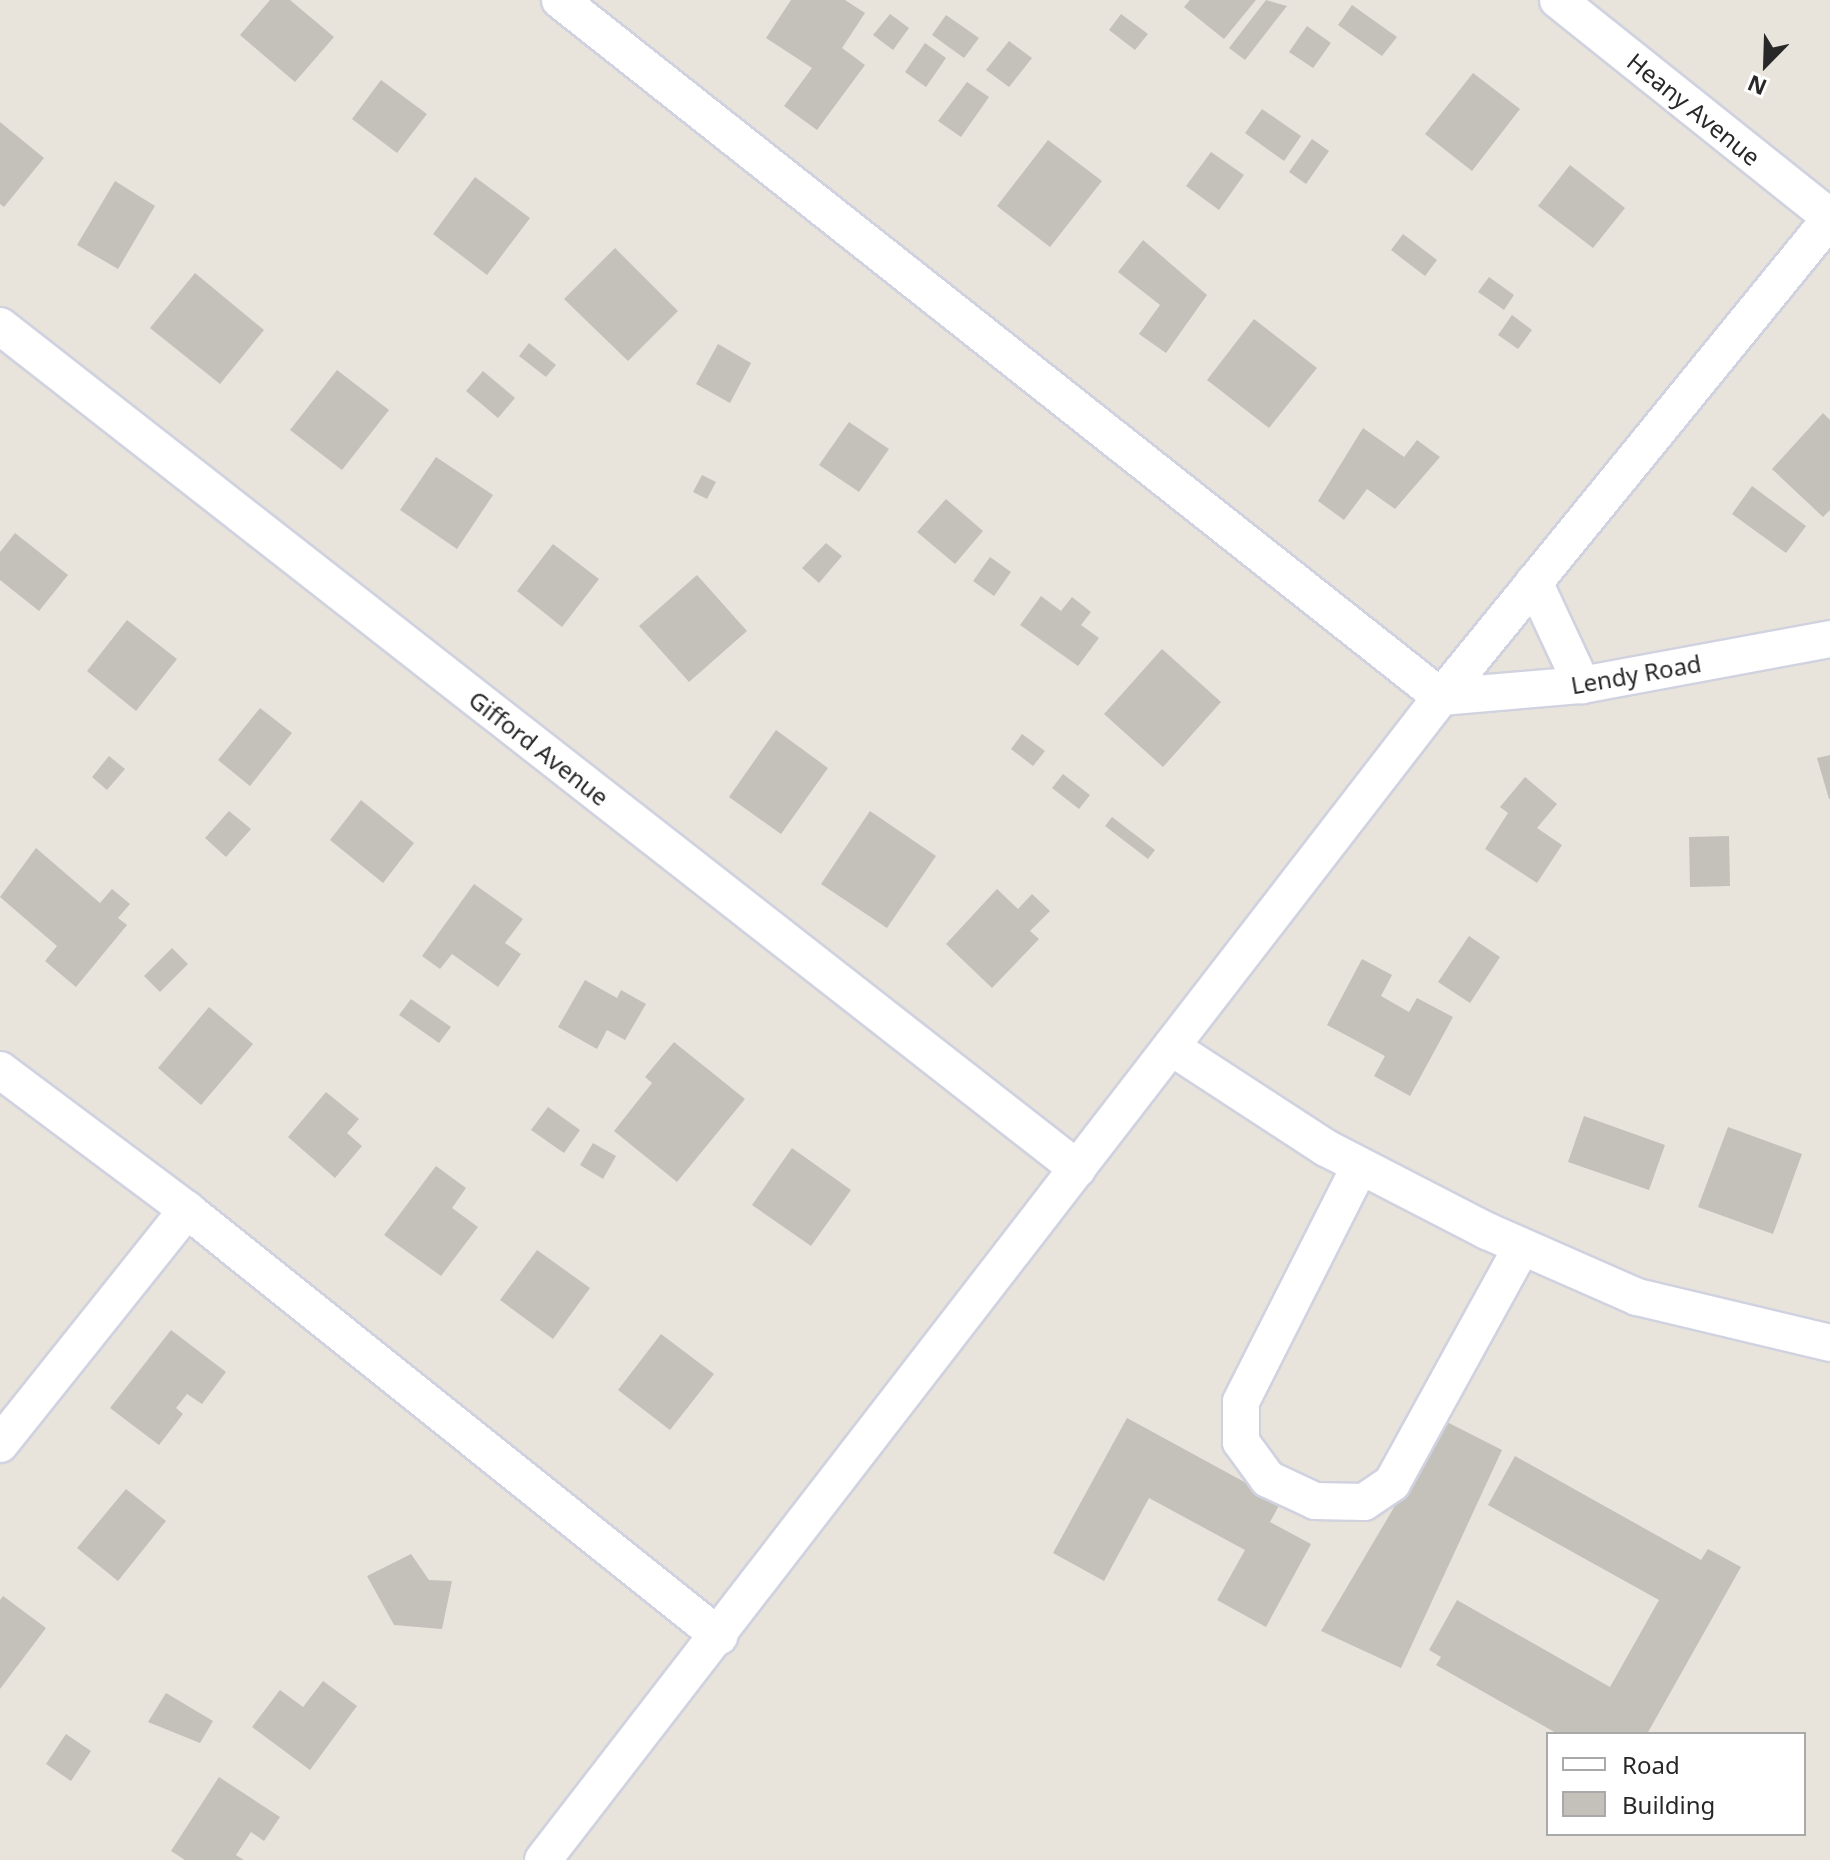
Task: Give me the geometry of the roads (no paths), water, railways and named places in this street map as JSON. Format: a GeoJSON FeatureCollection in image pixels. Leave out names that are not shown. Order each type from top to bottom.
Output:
{"type":"FeatureCollection","features":[{"type":"Feature","properties":{"kind":"street"},"geometry":{"type":"LineString","coordinates":[[560,0],[1441,697]]}},
{"type":"Feature","properties":{"kind":"street","name":"Heany Avenue"},"geometry":{"type":"LineString","coordinates":[[1558,0],[1830,218]]}},
{"type":"Feature","properties":{"kind":"street"},"geometry":{"type":"LineString","coordinates":[[543,1860],[719,1636],[1441,697],[1830,218]]}},
{"type":"Feature","properties":{"kind":"street","name":"Gifford Avenue"},"geometry":{"type":"LineString","coordinates":[[0,326],[1078,1169]]}},
{"type":"Feature","properties":{"kind":"street"},"geometry":{"type":"LineString","coordinates":[[1534,582],[1582,685]]}},
{"type":"Feature","properties":{"kind":"street","name":"Lendy Road"},"geometry":{"type":"LineString","coordinates":[[1441,697],[1582,685],[1830,639]]}},
{"type":"Feature","properties":{"kind":"street"},"geometry":{"type":"LineString","coordinates":[[1171,1047],[1360,1166],[1522,1247],[1637,1297],[1830,1343]]}},
{"type":"Feature","properties":{"kind":"street"},"geometry":{"type":"LineString","coordinates":[[0,1070],[187,1210],[719,1636]]}},
{"type":"Feature","properties":{"kind":"street"},"geometry":{"type":"LineString","coordinates":[[1360,1166],[1241,1402],[1241,1442],[1268,1479],[1315,1501],[1364,1502],[1392,1483],[1522,1247]]}},
{"type":"Feature","properties":{"kind":"street"},"geometry":{"type":"LineString","coordinates":[[0,1444],[187,1210]]}}]}
